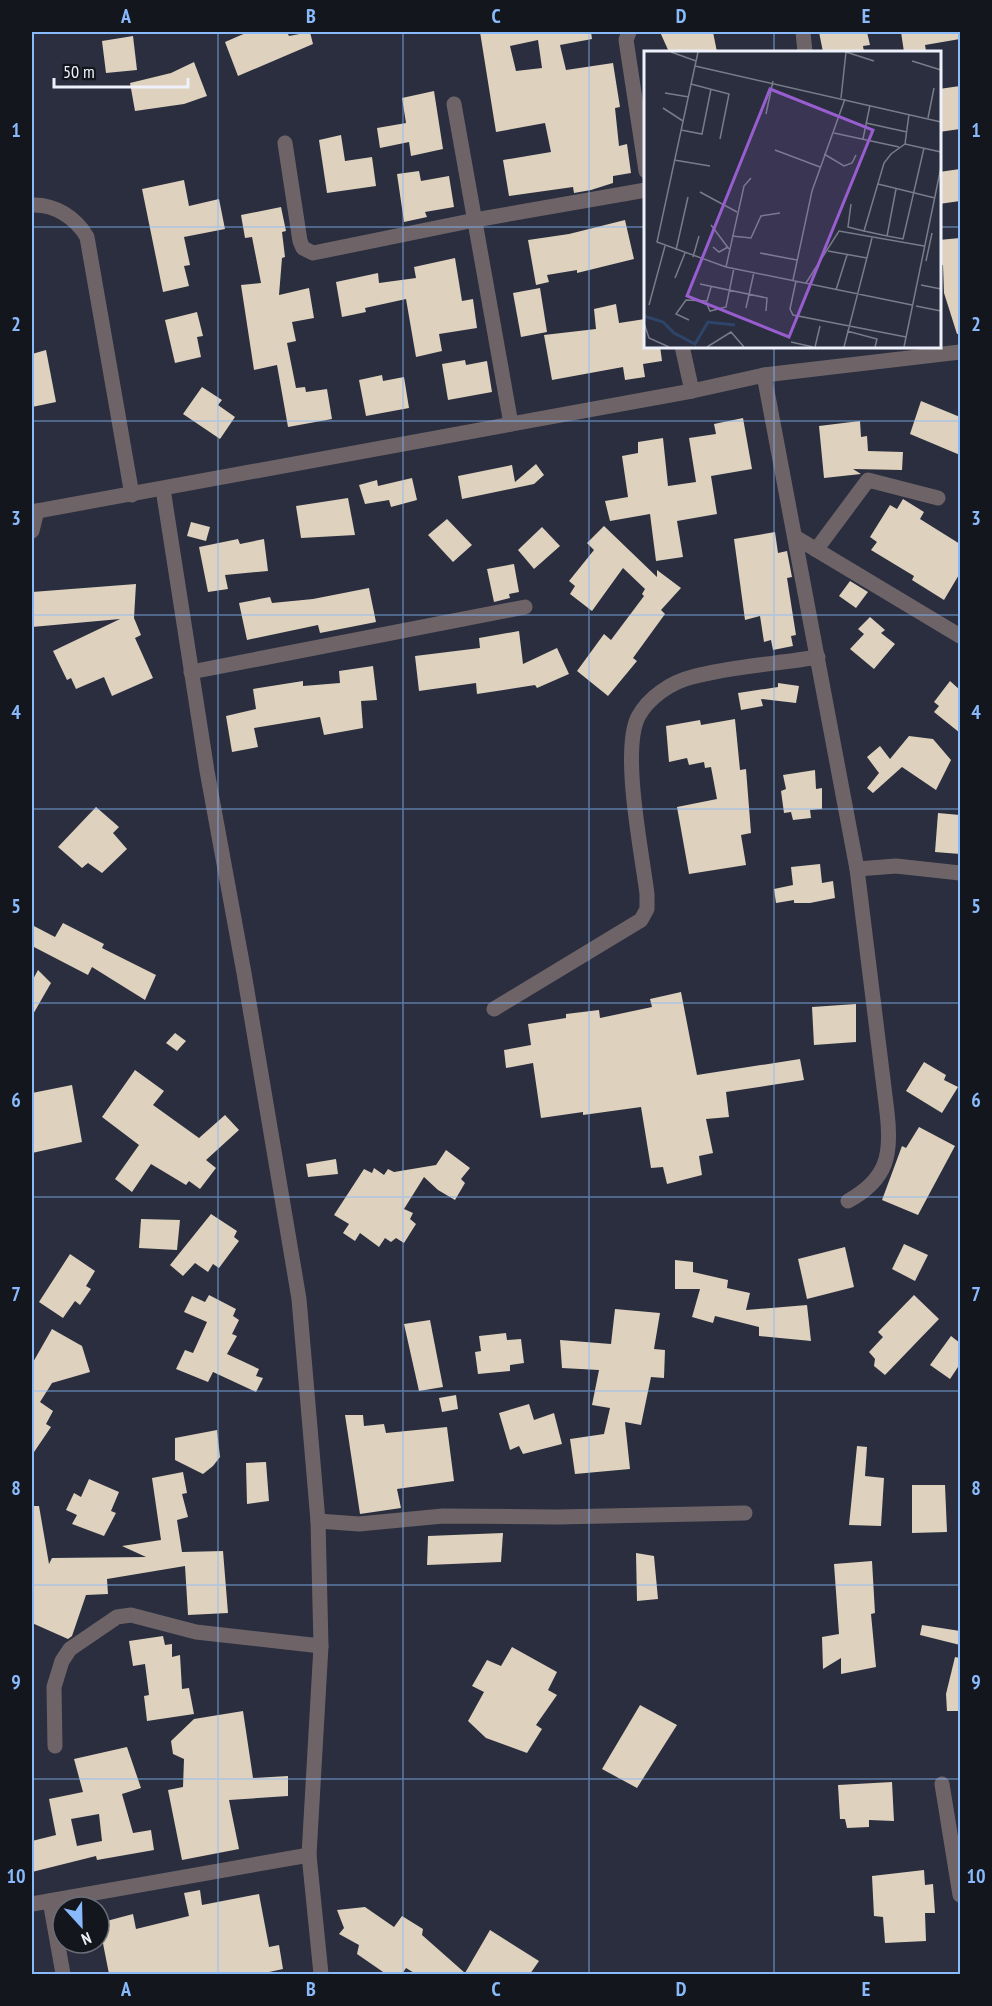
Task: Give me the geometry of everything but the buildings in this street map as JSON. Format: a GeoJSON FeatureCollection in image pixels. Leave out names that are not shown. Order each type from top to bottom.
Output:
{"type":"FeatureCollection","features":[{"type":"Feature","properties":{"kind":"street"},"geometry":{"type":"LineString","coordinates":[[629,32],[626,40],[644,164]]}},
{"type":"Feature","properties":{"kind":"street"},"geometry":{"type":"LineString","coordinates":[[803,32],[805,51]]}},
{"type":"Feature","properties":{"kind":"street"},"geometry":{"type":"LineString","coordinates":[[454,104],[511,424]]}},
{"type":"Feature","properties":{"kind":"street"},"geometry":{"type":"LineString","coordinates":[[285,143],[300,241],[308,252],[644,190]]}},
{"type":"Feature","properties":{"kind":"street"},"geometry":{"type":"LineString","coordinates":[[32,204],[40,204],[69,215],[80,225],[87,237],[132,495]]}},
{"type":"Feature","properties":{"kind":"street"},"geometry":{"type":"LineString","coordinates":[[682,348],[692,391]]}},
{"type":"Feature","properties":{"kind":"street"},"geometry":{"type":"LineString","coordinates":[[32,531],[34,512],[692,391],[764,375],[960,352]]}},
{"type":"Feature","properties":{"kind":"street"},"geometry":{"type":"LineString","coordinates":[[764,375],[856,869],[889,1130],[884,1169],[876,1183],[848,1201]]}},
{"type":"Feature","properties":{"kind":"street"},"geometry":{"type":"LineString","coordinates":[[816,550],[868,480],[938,498]]}},
{"type":"Feature","properties":{"kind":"street"},"geometry":{"type":"LineString","coordinates":[[163,489],[191,672],[298,1299],[318,1521],[321,1646],[309,1855],[321,1974]]}},
{"type":"Feature","properties":{"kind":"street"},"geometry":{"type":"LineString","coordinates":[[795,537],[960,636]]}},
{"type":"Feature","properties":{"kind":"street"},"geometry":{"type":"LineString","coordinates":[[191,672],[525,607]]}},
{"type":"Feature","properties":{"kind":"street"},"geometry":{"type":"LineString","coordinates":[[494,1009],[641,920],[647,909],[631,762],[638,718],[652,700],[665,688],[691,677],[818,657]]}},
{"type":"Feature","properties":{"kind":"street"},"geometry":{"type":"LineString","coordinates":[[856,869],[896,866],[960,873]]}},
{"type":"Feature","properties":{"kind":"street"},"geometry":{"type":"LineString","coordinates":[[318,1521],[358,1524],[443,1516],[558,1517],[745,1513]]}},
{"type":"Feature","properties":{"kind":"street"},"geometry":{"type":"LineString","coordinates":[[55,1746],[54,1687],[62,1661],[70,1649],[117,1617],[131,1615],[196,1632],[321,1646]]}},
{"type":"Feature","properties":{"kind":"street"},"geometry":{"type":"LineString","coordinates":[[942,1784],[960,1895]]}},
{"type":"Feature","properties":{"kind":"street"},"geometry":{"type":"LineString","coordinates":[[32,1904],[309,1855]]}},
{"type":"Feature","properties":{"kind":"street"},"geometry":{"type":"LineString","coordinates":[[50,1900],[63,1974]]}}]}
